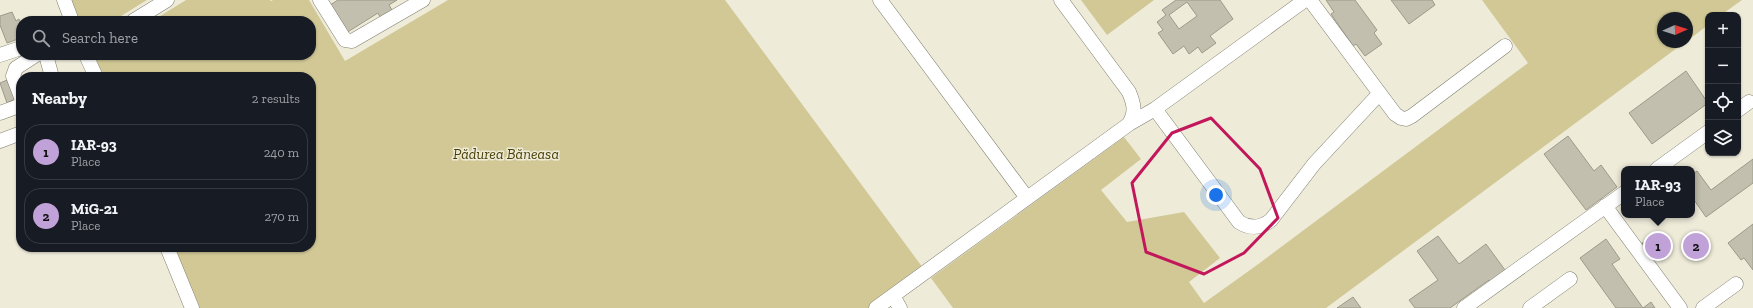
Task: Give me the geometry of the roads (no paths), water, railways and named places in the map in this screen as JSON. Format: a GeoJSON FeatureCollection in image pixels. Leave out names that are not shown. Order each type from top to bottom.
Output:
{"type":"FeatureCollection","features":[{"type":"Feature","properties":{"kind":"street"},"geometry":{"type":"LineString","coordinates":[[64,0],[70,16]]}},
{"type":"Feature","properties":{"kind":"street"},"geometry":{"type":"LineString","coordinates":[[141,16],[167,0]]}},
{"type":"Feature","properties":{"kind":"street"},"geometry":{"type":"LineString","coordinates":[[320,0],[345,40],[348,41],[352,41],[423,0]]}},
{"type":"Feature","properties":{"kind":"street"},"geometry":{"type":"LineString","coordinates":[[880,0],[1027,198]]}},
{"type":"Feature","properties":{"kind":"street"},"geometry":{"type":"LineString","coordinates":[[1061,0],[1129,92],[1134,108],[1134,116],[1129,124]]}},
{"type":"Feature","properties":{"kind":"street"},"geometry":{"type":"LineString","coordinates":[[876,308],[897,302],[1027,198],[1129,124],[1155,109],[1305,0]]}},
{"type":"Feature","properties":{"kind":"street"},"geometry":{"type":"LineString","coordinates":[[1310,0],[1394,114],[1401,118],[1406,119],[1412,116],[1505,46]]}},
{"type":"Feature","properties":{"kind":"street"},"geometry":{"type":"LineString","coordinates":[[0,56],[16,50]]}},
{"type":"Feature","properties":{"kind":"street"},"geometry":{"type":"LineString","coordinates":[[16,84],[13,76],[16,68],[28,60]]}},
{"type":"Feature","properties":{"kind":"street"},"geometry":{"type":"LineString","coordinates":[[47,60],[51,72]]}},
{"type":"Feature","properties":{"kind":"street"},"geometry":{"type":"LineString","coordinates":[[88,60],[94,72]]}},
{"type":"Feature","properties":{"kind":"street"},"geometry":{"type":"LineString","coordinates":[[1155,109],[1238,222],[1252,227],[1263,226],[1271,220],[1314,164],[1379,94]]}},
{"type":"Feature","properties":{"kind":"street"},"geometry":{"type":"LineString","coordinates":[[0,114],[16,108]]}},
{"type":"Feature","properties":{"kind":"street"},"geometry":{"type":"LineString","coordinates":[[0,141],[16,134]]}},
{"type":"Feature","properties":{"kind":"street"},"geometry":{"type":"LineString","coordinates":[[1661,166],[1705,134]]}},
{"type":"Feature","properties":{"kind":"street"},"geometry":{"type":"LineString","coordinates":[[1469,307],[1621,194]]}},
{"type":"Feature","properties":{"kind":"street"},"geometry":{"type":"LineString","coordinates":[[1605,206],[1680,308]]}},
{"type":"Feature","properties":{"kind":"street"},"geometry":{"type":"LineString","coordinates":[[169,252],[192,308]]}},
{"type":"Feature","properties":{"kind":"street"},"geometry":{"type":"LineString","coordinates":[[1530,308],[1570,279]]}},
{"type":"Feature","properties":{"kind":"street"},"geometry":{"type":"LineString","coordinates":[[1703,308],[1736,284]]}},
{"type":"Feature","properties":{"kind":"place","name":"IAR-93"},"geometry":{"type":"Point","coordinates":[1658,246]}},
{"type":"Feature","properties":{"kind":"place","name":"MiG-21"},"geometry":{"type":"Point","coordinates":[1696,246]}},
{"type":"Feature","properties":{"kind":"park label","name":"Pădurea Băneasa"},"geometry":{"type":"Point","coordinates":[506,154]}}]}
